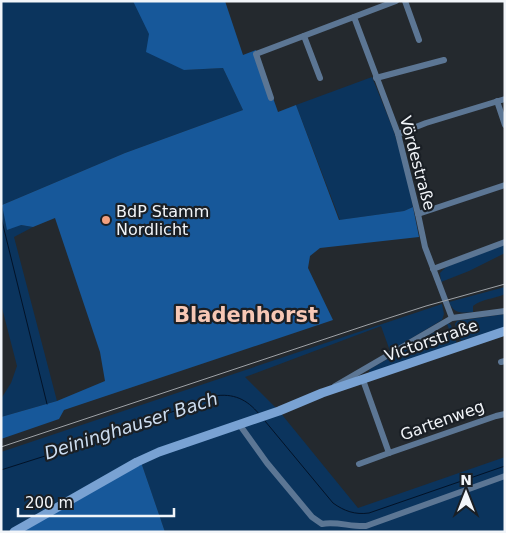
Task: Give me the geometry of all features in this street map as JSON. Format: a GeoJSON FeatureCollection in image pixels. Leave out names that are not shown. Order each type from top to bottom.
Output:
{"type":"FeatureCollection","features":[{"type":"Feature","properties":{"kind":"street"},"geometry":{"type":"LineString","coordinates":[[271,98],[256,54],[396,1]]}},
{"type":"Feature","properties":{"kind":"street"},"geometry":{"type":"LineString","coordinates":[[405,1],[419,40]]}},
{"type":"Feature","properties":{"kind":"street","name":"Vördestraße"},"geometry":{"type":"LineString","coordinates":[[354,17],[398,134],[425,248],[452,318]]}},
{"type":"Feature","properties":{"kind":"street"},"geometry":{"type":"LineString","coordinates":[[304,36],[320,78]]}},
{"type":"Feature","properties":{"kind":"street"},"geometry":{"type":"LineString","coordinates":[[376,78],[444,60]]}},
{"type":"Feature","properties":{"kind":"street"},"geometry":{"type":"LineString","coordinates":[[398,134],[426,123],[505,99]]}},
{"type":"Feature","properties":{"kind":"street"},"geometry":{"type":"LineString","coordinates":[[497,101],[505,125]]}},
{"type":"Feature","properties":{"kind":"street"},"geometry":{"type":"LineString","coordinates":[[418,214],[505,185]]}},
{"type":"Feature","properties":{"kind":"street"},"geometry":{"type":"LineString","coordinates":[[433,269],[505,242]]}},
{"type":"Feature","properties":{"kind":"street","name":"Victorstraße"},"geometry":{"type":"LineString","coordinates":[[322,393],[452,318],[505,311]]}},
{"type":"Feature","properties":{"kind":"street","name":"Victorstraße"},"geometry":{"type":"LineString","coordinates":[[14,532],[137,462],[198,437],[505,331]]}},
{"type":"Feature","properties":{"kind":"street","name":"Victorstraße"},"geometry":{"type":"LineString","coordinates":[[364,368],[366,379]]}},
{"type":"Feature","properties":{"kind":"street","name":"Gartenweg"},"geometry":{"type":"LineString","coordinates":[[366,379],[389,454]]}},
{"type":"Feature","properties":{"kind":"street","name":"Gartenweg"},"geometry":{"type":"LineString","coordinates":[[359,464],[505,414]]}},
{"type":"Feature","properties":{"kind":"street"},"geometry":{"type":"LineString","coordinates":[[239,424],[267,463],[300,503],[312,517],[322,524],[329,523],[353,527],[366,526],[505,476]]}},
{"type":"Feature","properties":{"kind":"shaded area"},"geometry":{"type":"Polygon","coordinates":[[[1,1],[134,1],[184,70],[223,68],[243,110],[125,153],[2,205],[21,225],[33,227],[14,237],[57,401],[1,417],[1,399],[11,383],[17,366],[1,304],[1,1]]]}},
{"type":"Feature","properties":{"kind":"shaded area"},"geometry":{"type":"Polygon","coordinates":[[[133,1],[225,1],[243,55],[256,50],[278,112],[296,105],[339,220],[404,211],[413,207],[419,237],[320,248],[310,256],[308,268],[333,320],[64,410],[59,419],[1,439],[1,417],[57,401],[105,381],[100,352],[55,218],[33,227],[21,225],[7,230],[2,205],[125,153],[243,110],[223,68],[184,70],[146,52],[149,34],[133,1]]]}},
{"type":"Feature","properties":{"kind":"shaded area"},"geometry":{"type":"Polygon","coordinates":[[[372,77],[393,129],[405,167],[413,207],[404,211],[340,220],[296,105],[372,77]]]}},
{"type":"Feature","properties":{"kind":"shaded area"},"geometry":{"type":"Polygon","coordinates":[[[505,244],[505,253],[469,271],[441,282],[440,273],[446,267],[505,244]]]}},
{"type":"Feature","properties":{"kind":"shaded area"},"geometry":{"type":"Polygon","coordinates":[[[505,287],[505,294],[476,304],[473,306],[473,312],[458,312],[453,309],[449,302],[505,287]]]}},
{"type":"Feature","properties":{"kind":"shaded area"},"geometry":{"type":"Polygon","coordinates":[[[442,304],[444,314],[442,320],[390,351],[381,326],[245,377],[279,411],[358,508],[505,457],[505,532],[165,532],[141,462],[12,532],[1,532],[1,452],[442,304]]]}},
{"type":"Feature","properties":{"kind":"shaded area"},"geometry":{"type":"Polygon","coordinates":[[[505,314],[505,327],[461,341],[455,324],[457,321],[505,314]]]}},
{"type":"Feature","properties":{"kind":"shaded area"},"geometry":{"type":"Polygon","coordinates":[[[448,323],[451,325],[457,344],[369,372],[370,369],[435,332],[437,335],[449,329],[448,323]]]}},
{"type":"Feature","properties":{"kind":"shaded area"},"geometry":{"type":"Polygon","coordinates":[[[141,462],[165,532],[12,532],[141,462]]]}},
{"type":"Feature","properties":{"kind":"waterway"},"geometry":{"type":"LineString","coordinates":[[1,217],[47,404]]}},
{"type":"Feature","properties":{"kind":"waterway","name":"Deininghauser Bach"},"geometry":{"type":"LineString","coordinates":[[1,470],[111,435],[214,396],[227,395],[239,398],[250,404],[259,414]]}},
{"type":"Feature","properties":{"kind":"waterway","name":"Deininghauser Bach"},"geometry":{"type":"LineString","coordinates":[[265,421],[333,503],[354,513],[369,513],[505,466]]}},
{"type":"Feature","properties":{"kind":"waterway","name":"Deininghauser Bach"},"geometry":{"type":"LineString","coordinates":[[58,445],[60,451]]}},
{"type":"Feature","properties":{"kind":"railway"},"geometry":{"type":"LineString","coordinates":[[1,447],[367,325],[505,284]]}},
{"type":"Feature","properties":{"kind":"place","name":"BdP Stamm Nordlicht"},"geometry":{"type":"Point","coordinates":[106,220]}},
{"type":"Feature","properties":{"kind":"district","name":"Bladenhorst"},"geometry":{"type":"Point","coordinates":[246,315]}}]}
